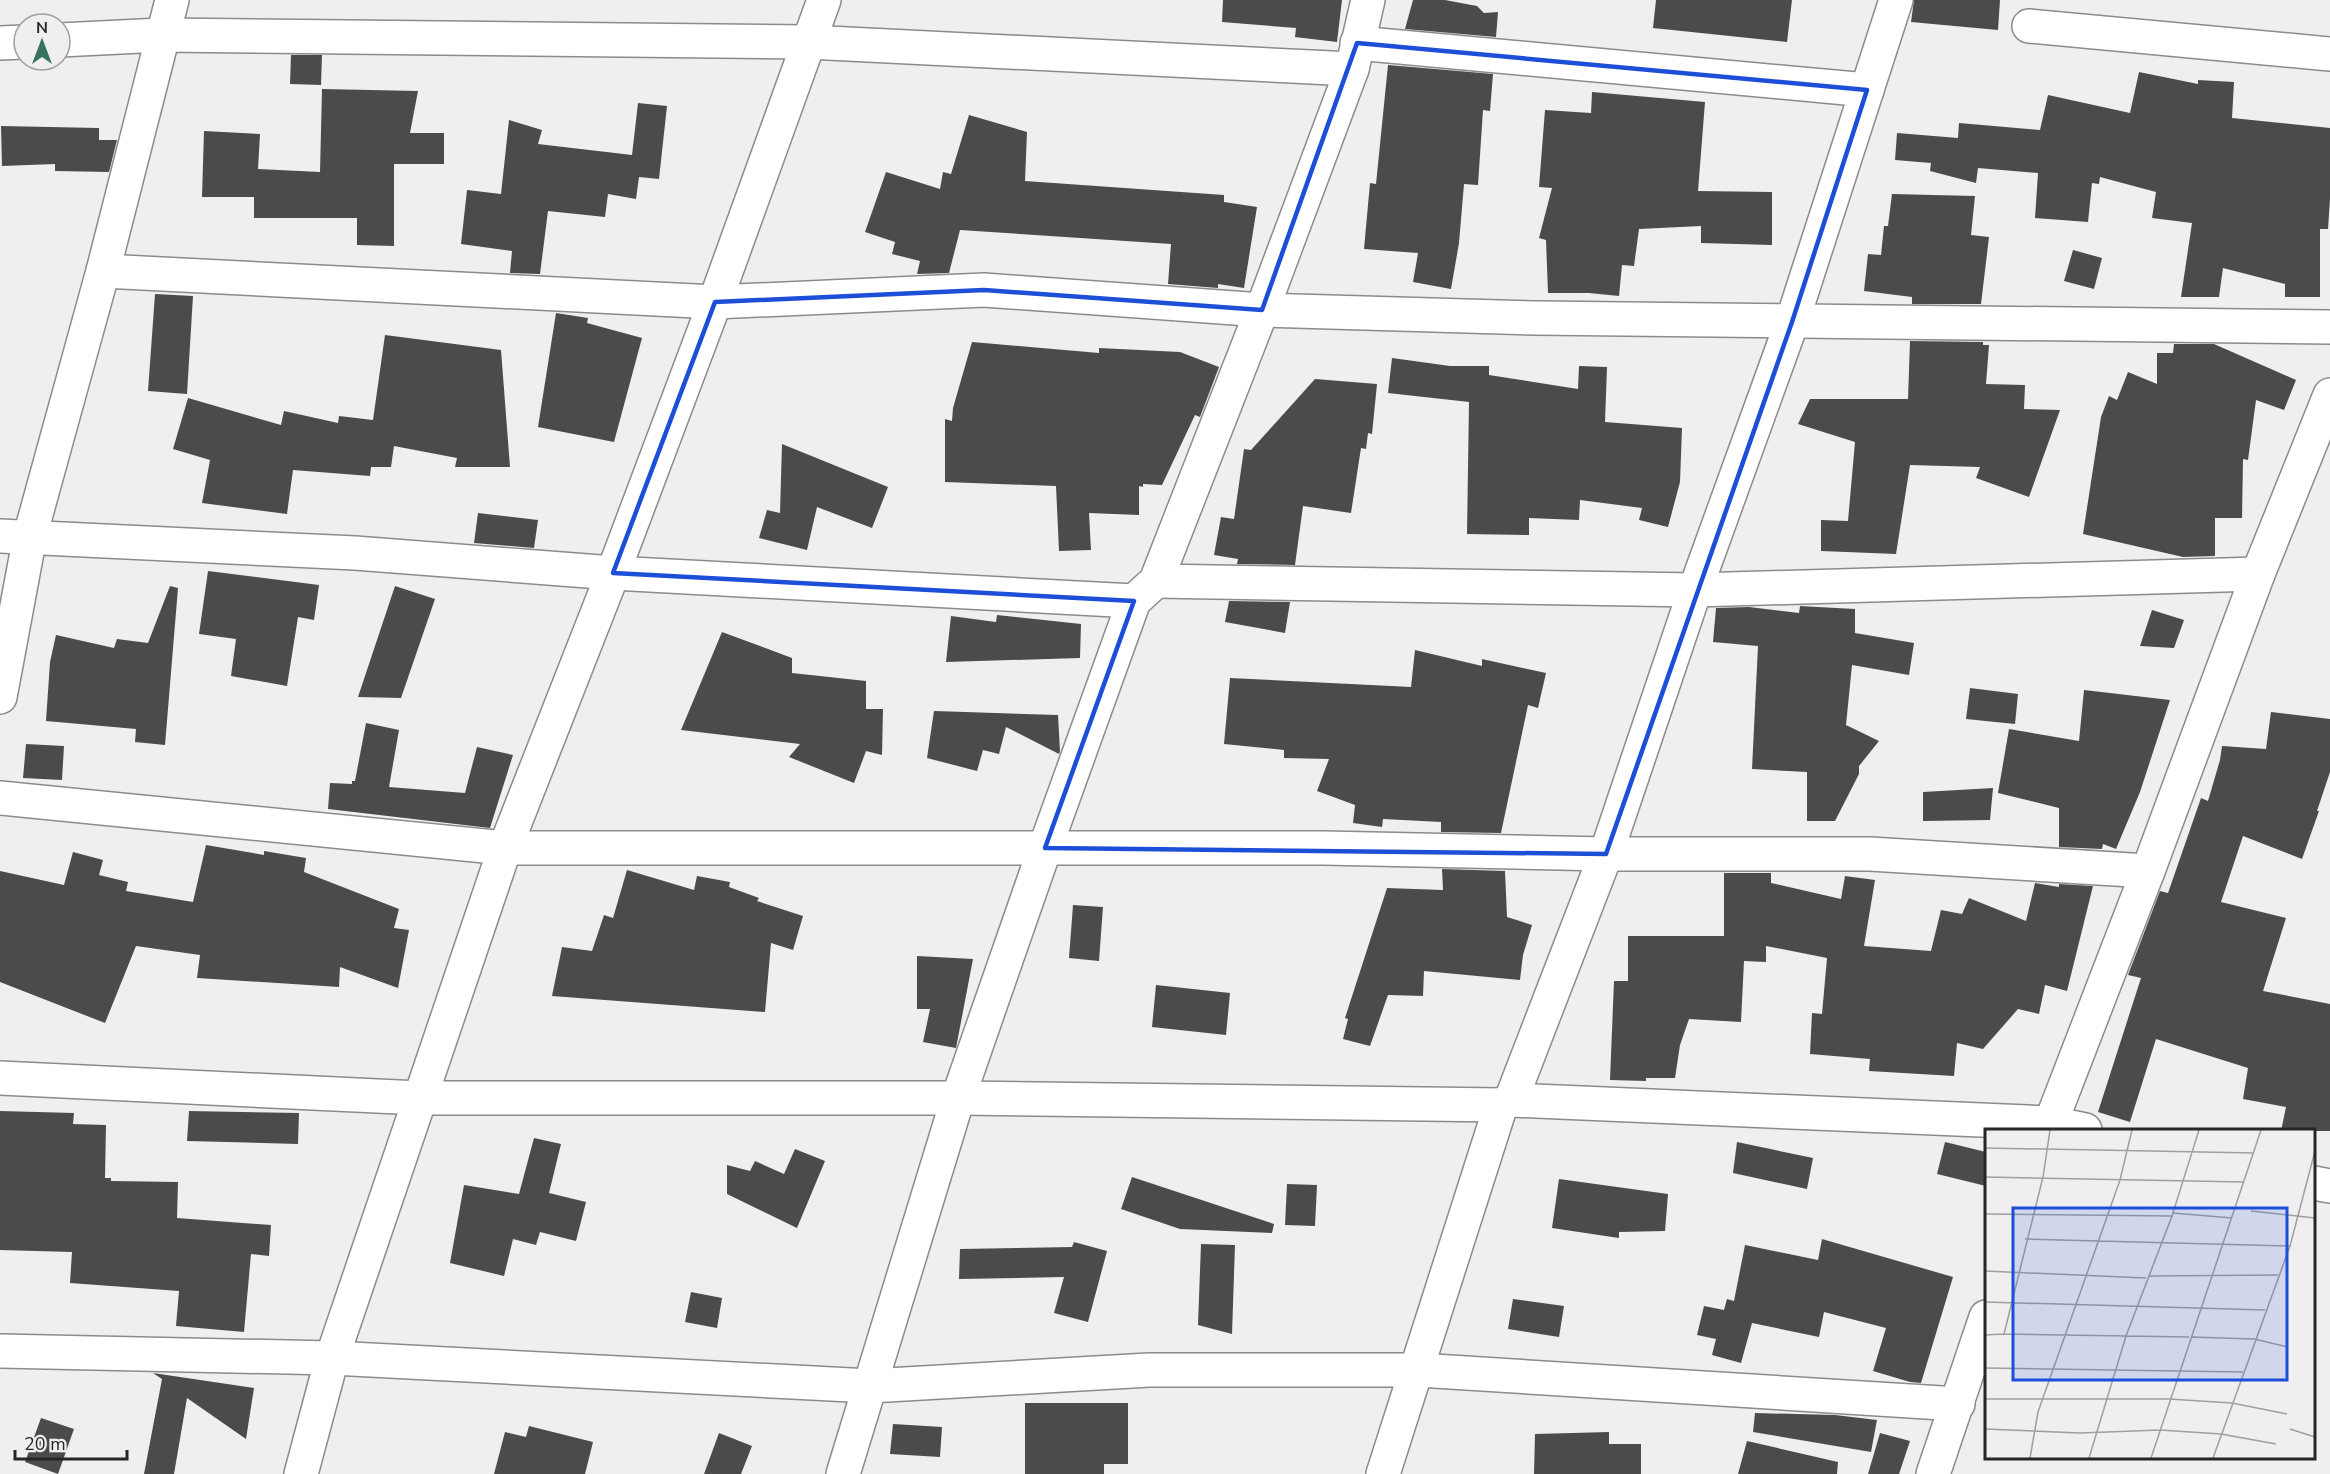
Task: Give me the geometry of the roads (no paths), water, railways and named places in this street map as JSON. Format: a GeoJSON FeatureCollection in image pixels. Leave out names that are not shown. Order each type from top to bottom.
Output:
{"type":"FeatureCollection","features":[{"type":"Feature","properties":{"kind":"street"},"geometry":{"type":"LineString","coordinates":[[0,697],[15,536],[103,271],[161,35],[172,0]]}},
{"type":"Feature","properties":{"kind":"street"},"geometry":{"type":"LineString","coordinates":[[301,1474],[332,1358],[505,848],[613,573],[715,302],[824,0]]}},
{"type":"Feature","properties":{"kind":"street"},"geometry":{"type":"LineString","coordinates":[[843,1474],[958,1098],[1045,848],[1145,591],[1262,310],[1354,56],[1368,0]]}},
{"type":"Feature","properties":{"kind":"street"},"geometry":{"type":"LineString","coordinates":[[1383,1474],[1506,1102],[1606,854],[1695,590],[1792,322],[1896,0]]}},
{"type":"Feature","properties":{"kind":"street"},"geometry":{"type":"LineString","coordinates":[[2029,26],[2330,54]]}},
{"type":"Feature","properties":{"kind":"street"},"geometry":{"type":"LineString","coordinates":[[72,39],[161,35],[808,42],[1354,56],[1867,90]]}},
{"type":"Feature","properties":{"kind":"street"},"geometry":{"type":"LineString","coordinates":[[103,271],[715,302],[984,290],[1262,310],[1536,318],[2330,327]]}},
{"type":"Feature","properties":{"kind":"street"},"geometry":{"type":"LineString","coordinates":[[2049,1127],[2148,871],[2258,574],[2330,395]]}},
{"type":"Feature","properties":{"kind":"street"},"geometry":{"type":"LineString","coordinates":[[15,536],[355,553],[613,573],[1145,591],[1695,590],[2258,574]]}},
{"type":"Feature","properties":{"kind":"street"},"geometry":{"type":"LineString","coordinates":[[0,798],[505,848],[1323,848],[1606,854],[1870,854],[2148,871]]}},
{"type":"Feature","properties":{"kind":"street"},"geometry":{"type":"LineString","coordinates":[[0,1078],[419,1098],[958,1098],[1506,1102],[2067,1129]]}},
{"type":"Feature","properties":{"kind":"street"},"geometry":{"type":"LineString","coordinates":[[2315,1183],[2330,1186]]}},
{"type":"Feature","properties":{"kind":"street"},"geometry":{"type":"LineString","coordinates":[[1934,1474],[1985,1320]]}},
{"type":"Feature","properties":{"kind":"street"},"geometry":{"type":"LineString","coordinates":[[0,1351],[332,1358],[870,1386],[1149,1370],[1418,1370],[1958,1404]]}}]}
